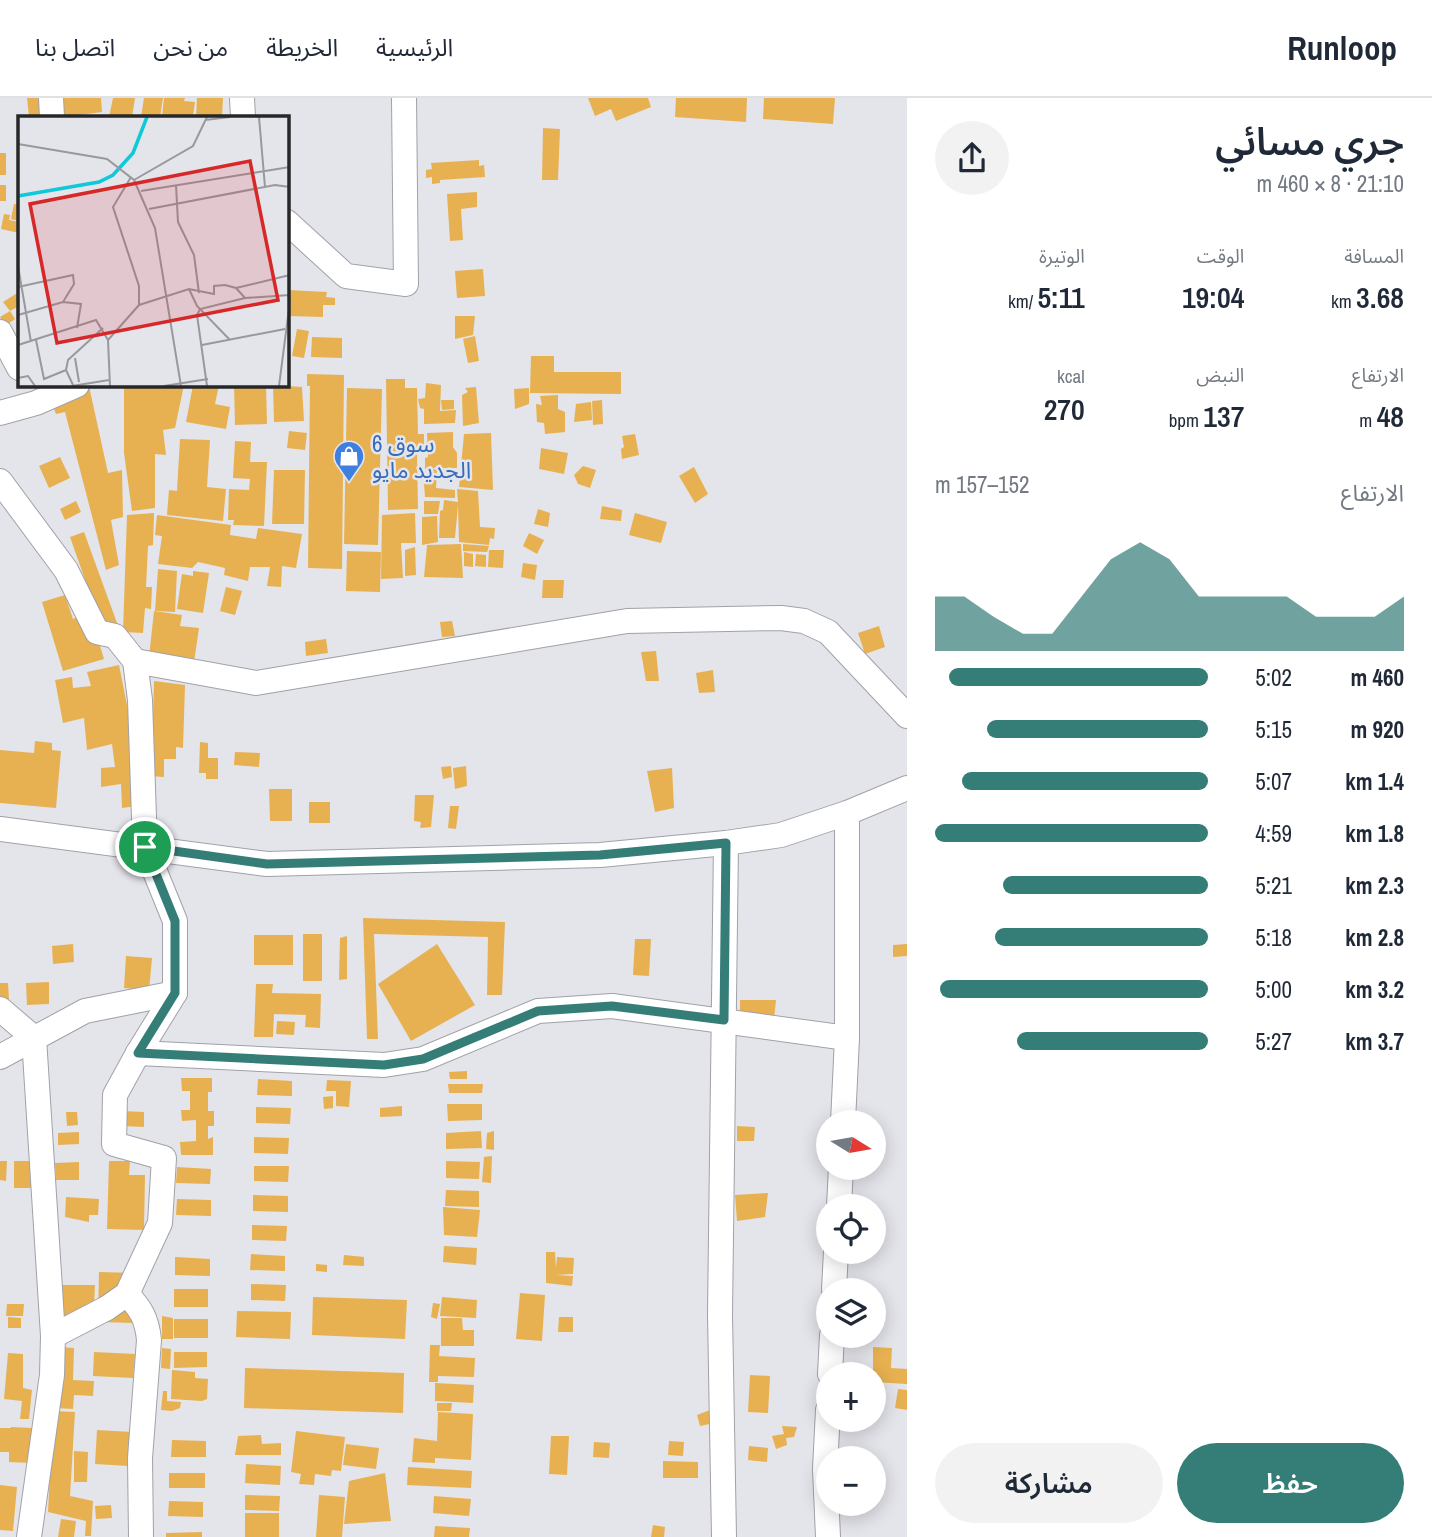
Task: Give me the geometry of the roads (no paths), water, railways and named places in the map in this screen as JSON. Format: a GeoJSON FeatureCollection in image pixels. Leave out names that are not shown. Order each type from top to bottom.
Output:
{"type":"FeatureCollection","features":[{"type":"Feature","properties":{"kind":"street"},"geometry":{"type":"LineString","coordinates":[[51,98],[52,116]]}},
{"type":"Feature","properties":{"kind":"street"},"geometry":{"type":"LineString","coordinates":[[242,98],[243,116]]}},
{"type":"Feature","properties":{"kind":"street"},"geometry":{"type":"LineString","coordinates":[[289,224],[346,276],[406,284],[404,98]]}},
{"type":"Feature","properties":{"kind":"street"},"geometry":{"type":"LineString","coordinates":[[0,332],[18,367]]}},
{"type":"Feature","properties":{"kind":"street"},"geometry":{"type":"LineString","coordinates":[[0,413],[32,394],[66,387]]}},
{"type":"Feature","properties":{"kind":"street"},"geometry":{"type":"LineString","coordinates":[[0,481],[66,570],[97,632],[115,636],[135,661],[140,700],[145,847],[175,921],[175,993],[115,1096],[114,1144],[164,1158],[160,1223],[127,1294],[107,1308],[53,1336]]}},
{"type":"Feature","properties":{"kind":"street"},"geometry":{"type":"LineString","coordinates":[[135,661],[256,683],[627,621],[781,618],[804,621],[828,632],[907,716]]}},
{"type":"Feature","properties":{"kind":"street"},"geometry":{"type":"LineString","coordinates":[[0,829],[267,864],[600,855],[782,835],[847,813],[907,788]]}},
{"type":"Feature","properties":{"kind":"street"},"geometry":{"type":"LineString","coordinates":[[844,1110],[847,1038],[847,813]]}},
{"type":"Feature","properties":{"kind":"street"},"geometry":{"type":"LineString","coordinates":[[724,1537],[720,1314],[726,843]]}},
{"type":"Feature","properties":{"kind":"street"},"geometry":{"type":"LineString","coordinates":[[0,1057],[85,1011],[175,993]]}},
{"type":"Feature","properties":{"kind":"street"},"geometry":{"type":"LineString","coordinates":[[138,1053],[384,1065],[423,1059],[538,1011],[612,1006],[847,1038]]}},
{"type":"Feature","properties":{"kind":"street"},"geometry":{"type":"LineString","coordinates":[[0,1009],[34,1038],[53,1336],[52,1375],[29,1537]]}},
{"type":"Feature","properties":{"kind":"street"},"geometry":{"type":"LineString","coordinates":[[127,1294],[147,1321],[149,1340],[140,1458],[141,1537]]}},
{"type":"Feature","properties":{"kind":"street"},"geometry":{"type":"LineString","coordinates":[[827,1432],[825,1469],[828,1537]]}},
{"type":"Feature","properties":{"kind":"place","name":"سوق 6 الجديد مايو"},"geometry":{"type":"Point","coordinates":[349,483]}}]}
